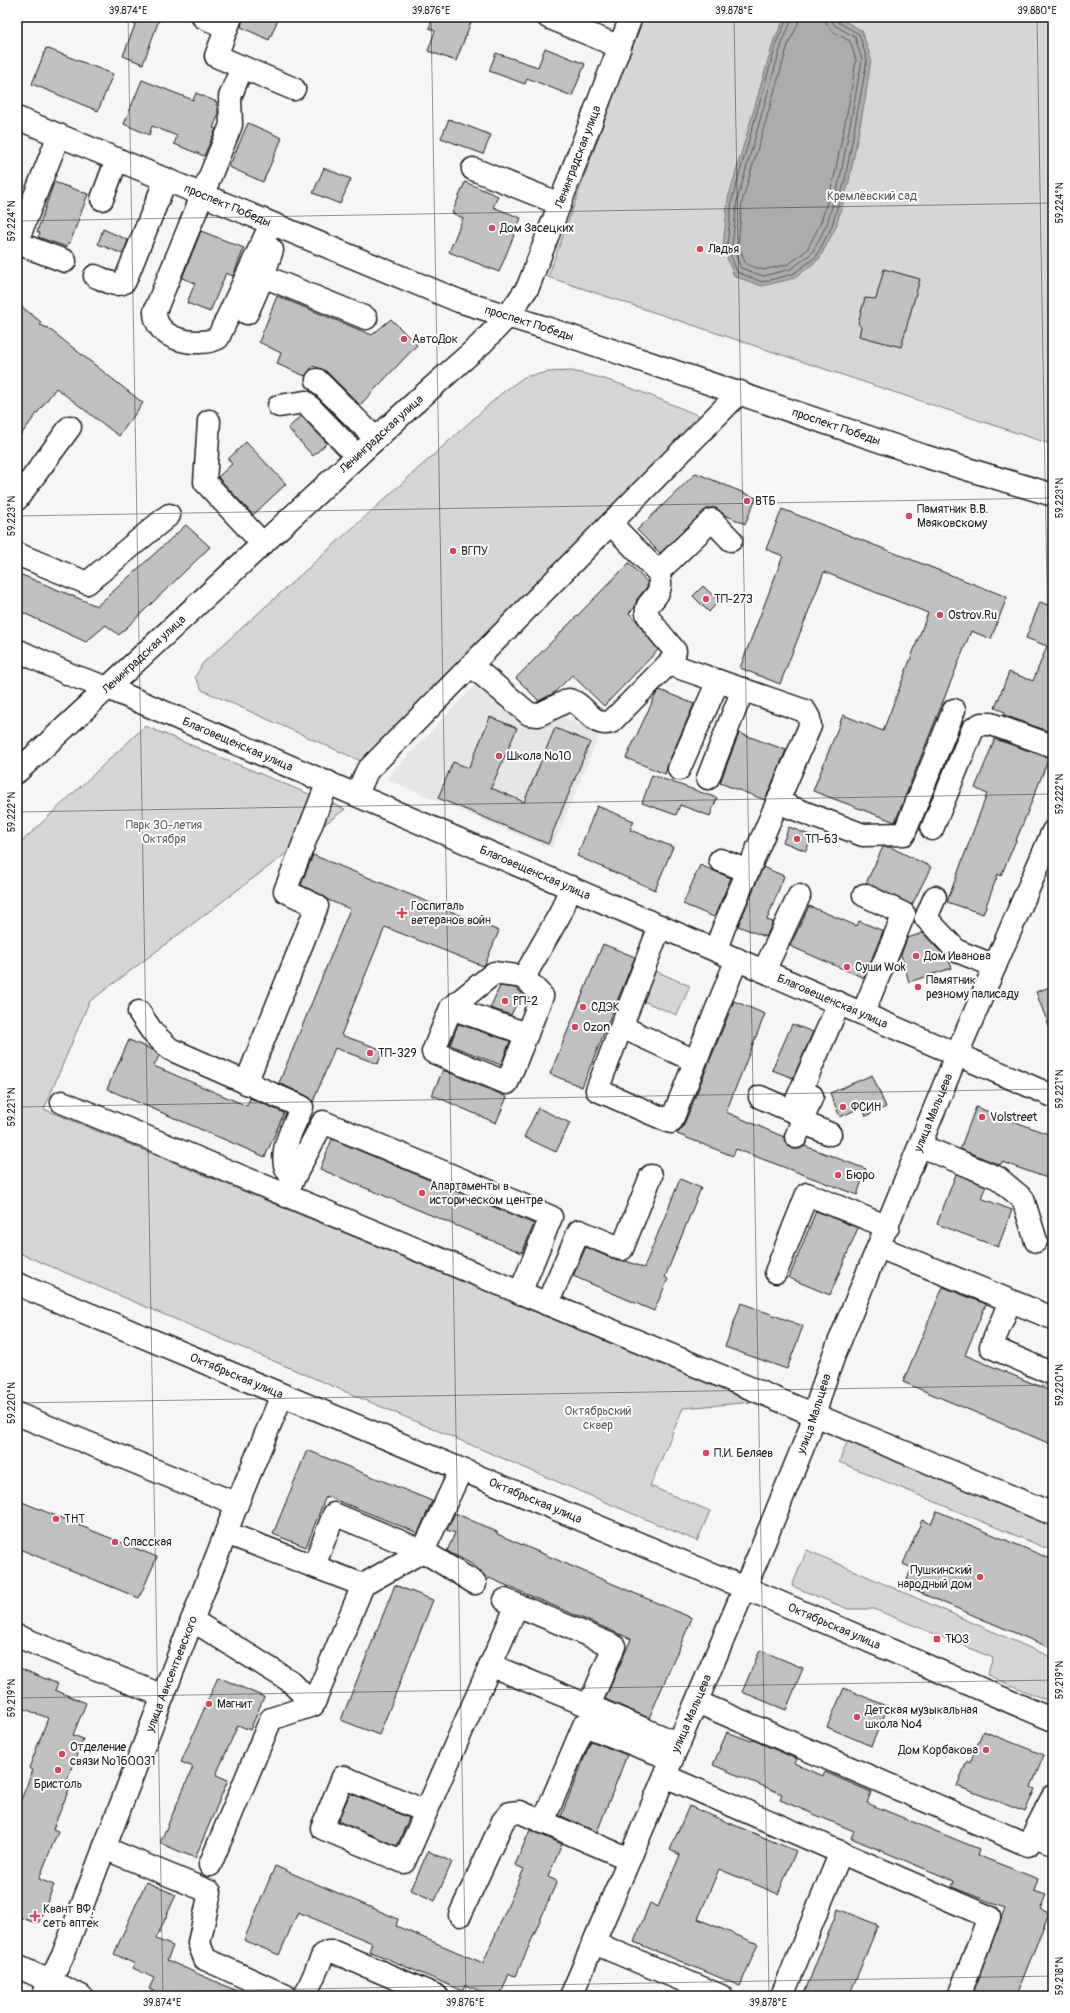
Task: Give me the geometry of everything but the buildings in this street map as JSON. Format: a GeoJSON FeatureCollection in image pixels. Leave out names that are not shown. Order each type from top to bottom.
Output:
{"type":"FeatureCollection","features":[{"type":"Feature","properties":{"kind":"street"},"geometry":{"type":"LineString","coordinates":[[203,17],[229,22],[216,56],[294,89]]}},
{"type":"Feature","properties":{"kind":"street"},"geometry":{"type":"LineString","coordinates":[[548,17],[620,47]]}},
{"type":"Feature","properties":{"kind":"street","name":"Ленинградская улица"},"geometry":{"type":"LineString","coordinates":[[17,772],[357,456],[481,344],[507,316],[528,287],[631,17]]}},
{"type":"Feature","properties":{"kind":"street"},"geometry":{"type":"LineString","coordinates":[[242,67],[230,97],[231,125],[204,195],[155,311],[155,318],[160,326],[167,333],[177,339],[187,342],[209,342],[218,338],[275,226]]}},
{"type":"Feature","properties":{"kind":"street","name":"проспект Победы"},"geometry":{"type":"LineString","coordinates":[[17,118],[426,289],[507,316],[543,326],[740,392],[924,456],[1053,495]]}},
{"type":"Feature","properties":{"kind":"street"},"geometry":{"type":"LineString","coordinates":[[59,135],[17,242],[65,261]]}},
{"type":"Feature","properties":{"kind":"street"},"geometry":{"type":"LineString","coordinates":[[102,200],[117,159]]}},
{"type":"Feature","properties":{"kind":"street"},"geometry":{"type":"LineString","coordinates":[[473,169],[560,204]]}},
{"type":"Feature","properties":{"kind":"street"},"geometry":{"type":"LineString","coordinates":[[95,276],[117,285],[122,284],[125,281],[166,179]]}},
{"type":"Feature","properties":{"kind":"street"},"geometry":{"type":"LineString","coordinates":[[247,313],[263,276],[275,226]]}},
{"type":"Feature","properties":{"kind":"street"},"geometry":{"type":"LineString","coordinates":[[263,276],[366,318]]}},
{"type":"Feature","properties":{"kind":"street"},"geometry":{"type":"LineString","coordinates":[[317,380],[376,439]]}},
{"type":"Feature","properties":{"kind":"street"},"geometry":{"type":"LineString","coordinates":[[357,794],[367,771],[612,524],[740,392]]}},
{"type":"Feature","properties":{"kind":"street"},"geometry":{"type":"LineString","coordinates":[[279,406],[305,402],[357,456]]}},
{"type":"Feature","properties":{"kind":"street"},"geometry":{"type":"LineString","coordinates":[[209,421],[205,482],[263,544]]}},
{"type":"Feature","properties":{"kind":"street"},"geometry":{"type":"LineString","coordinates":[[17,499],[70,427]]}},
{"type":"Feature","properties":{"kind":"street"},"geometry":{"type":"LineString","coordinates":[[17,554],[87,583],[169,515]]}},
{"type":"Feature","properties":{"kind":"street"},"geometry":{"type":"LineString","coordinates":[[658,572],[712,520],[731,540]]}},
{"type":"Feature","properties":{"kind":"street"},"geometry":{"type":"LineString","coordinates":[[472,666],[529,714],[538,715],[569,700],[575,702],[599,722],[604,724],[611,722],[669,664],[675,656],[675,650],[647,612],[648,606],[660,590],[661,582],[658,572],[612,524]]}},
{"type":"Feature","properties":{"kind":"street","name":"Благовещенская улица"},"geometry":{"type":"LineString","coordinates":[[17,650],[72,675],[108,688],[357,794],[764,971],[957,1054],[979,1062],[1053,1096]]}},
{"type":"Feature","properties":{"kind":"street"},"geometry":{"type":"LineString","coordinates":[[669,664],[805,711],[809,718],[810,726],[716,949]]}},
{"type":"Feature","properties":{"kind":"street"},"geometry":{"type":"LineString","coordinates":[[679,769],[718,680]]}},
{"type":"Feature","properties":{"kind":"street"},"geometry":{"type":"LineString","coordinates":[[708,778],[743,689]]}},
{"type":"Feature","properties":{"kind":"street"},"geometry":{"type":"LineString","coordinates":[[777,802],[863,835],[904,834],[954,710]]}},
{"type":"Feature","properties":{"kind":"street"},"geometry":{"type":"LineString","coordinates":[[932,829],[973,729],[981,724],[991,724],[1053,746]]}},
{"type":"Feature","properties":{"kind":"street"},"geometry":{"type":"LineString","coordinates":[[246,1083],[317,906],[285,891],[328,782]]}},
{"type":"Feature","properties":{"kind":"street","name":"улица Мальцева"},"geometry":{"type":"LineString","coordinates":[[571,1996],[745,1588],[816,1414],[824,1383],[957,1054],[1053,831]]}},
{"type":"Feature","properties":{"kind":"street"},"geometry":{"type":"LineString","coordinates":[[720,860],[748,871]]}},
{"type":"Feature","properties":{"kind":"street"},"geometry":{"type":"LineString","coordinates":[[524,977],[560,914],[571,887]]}},
{"type":"Feature","properties":{"kind":"street"},"geometry":{"type":"LineString","coordinates":[[764,971],[799,896]]}},
{"type":"Feature","properties":{"kind":"street"},"geometry":{"type":"LineString","coordinates":[[864,896],[904,914],[926,918],[956,951],[995,966]]}},
{"type":"Feature","properties":{"kind":"street"},"geometry":{"type":"LineString","coordinates":[[926,918],[935,897]]}},
{"type":"Feature","properties":{"kind":"street"},"geometry":{"type":"LineString","coordinates":[[760,1097],[792,1111],[904,914]]}},
{"type":"Feature","properties":{"kind":"street"},"geometry":{"type":"LineString","coordinates":[[660,926],[597,1090],[671,1122],[737,959]]}},
{"type":"Feature","properties":{"kind":"street"},"geometry":{"type":"LineString","coordinates":[[494,973],[524,977],[542,996],[507,1083],[433,1052],[451,1008],[494,973]]}},
{"type":"Feature","properties":{"kind":"street"},"geometry":{"type":"LineString","coordinates":[[451,1008],[527,1034]]}},
{"type":"Feature","properties":{"kind":"street"},"geometry":{"type":"LineString","coordinates":[[830,1134],[799,1129],[850,1008]]}},
{"type":"Feature","properties":{"kind":"street"},"geometry":{"type":"LineString","coordinates":[[139,1012],[153,1033],[170,1049],[302,1107],[288,1140],[285,1153],[285,1165],[289,1188]]}},
{"type":"Feature","properties":{"kind":"street"},"geometry":{"type":"LineString","coordinates":[[622,1027],[695,1061]]}},
{"type":"Feature","properties":{"kind":"street"},"geometry":{"type":"LineString","coordinates":[[62,1102],[289,1188],[520,1293],[816,1414],[1053,1514]]}},
{"type":"Feature","properties":{"kind":"street"},"geometry":{"type":"LineString","coordinates":[[289,1188],[324,1122],[551,1217],[520,1293]]}},
{"type":"Feature","properties":{"kind":"street"},"geometry":{"type":"LineString","coordinates":[[921,1146],[998,1178],[1023,1199],[1036,1241]]}},
{"type":"Feature","properties":{"kind":"street"},"geometry":{"type":"LineString","coordinates":[[547,1304],[580,1231],[622,1249],[651,1176]]}},
{"type":"Feature","properties":{"kind":"street"},"geometry":{"type":"LineString","coordinates":[[776,1272],[807,1194],[888,1227]]}},
{"type":"Feature","properties":{"kind":"street"},"geometry":{"type":"LineString","coordinates":[[879,1248],[1050,1317]]}},
{"type":"Feature","properties":{"kind":"street","name":"Октябрьская улица"},"geometry":{"type":"LineString","coordinates":[[17,1284],[745,1588],[1053,1720]]}},
{"type":"Feature","properties":{"kind":"street"},"geometry":{"type":"LineString","coordinates":[[1010,1301],[991,1348],[1053,1374]]}},
{"type":"Feature","properties":{"kind":"street","name":"улица Авксентьевского"},"geometry":{"type":"LineString","coordinates":[[46,1989],[63,1955],[237,1504],[282,1395]]}},
{"type":"Feature","properties":{"kind":"street"},"geometry":{"type":"LineString","coordinates":[[17,1414],[237,1504]]}},
{"type":"Feature","properties":{"kind":"street"},"geometry":{"type":"LineString","coordinates":[[210,1865],[271,1719],[313,1705],[363,1585],[423,1551],[461,1470]]}},
{"type":"Feature","properties":{"kind":"street"},"geometry":{"type":"LineString","coordinates":[[314,1566],[334,1514],[423,1551],[475,1583]]}},
{"type":"Feature","properties":{"kind":"street"},"geometry":{"type":"LineString","coordinates":[[226,1533],[363,1585]]}},
{"type":"Feature","properties":{"kind":"street"},"geometry":{"type":"LineString","coordinates":[[425,1811],[343,1777],[322,1828],[404,1862],[490,1665],[511,1602],[614,1646],[589,1706]]}},
{"type":"Feature","properties":{"kind":"street"},"geometry":{"type":"LineString","coordinates":[[192,1620],[290,1681],[313,1705]]}},
{"type":"Feature","properties":{"kind":"street"},"geometry":{"type":"LineString","coordinates":[[17,1636],[163,1696]]}},
{"type":"Feature","properties":{"kind":"street"},"geometry":{"type":"LineString","coordinates":[[490,1665],[589,1706],[672,1760],[841,1852],[989,1917],[958,1996]]}},
{"type":"Feature","properties":{"kind":"street"},"geometry":{"type":"LineString","coordinates":[[697,1702],[1028,1845],[1053,1796]]}},
{"type":"Feature","properties":{"kind":"street"},"geometry":{"type":"LineString","coordinates":[[543,1822],[584,1725],[672,1760]]}},
{"type":"Feature","properties":{"kind":"street"},"geometry":{"type":"LineString","coordinates":[[460,1915],[503,1821],[510,1813],[520,1812],[629,1859]]}},
{"type":"Feature","properties":{"kind":"street"},"geometry":{"type":"LineString","coordinates":[[1033,1836],[1053,1843]]}},
{"type":"Feature","properties":{"kind":"street"},"geometry":{"type":"LineString","coordinates":[[104,1848],[210,1892],[199,1943],[205,1959],[286,1996]]}},
{"type":"Feature","properties":{"kind":"street"},"geometry":{"type":"LineString","coordinates":[[782,1996],[841,1852]]}},
{"type":"Feature","properties":{"kind":"street"},"geometry":{"type":"LineString","coordinates":[[594,1943],[694,1991],[721,1996]]}},
{"type":"Feature","properties":{"kind":"street"},"geometry":{"type":"LineString","coordinates":[[305,1996],[323,1955],[328,1952],[334,1952],[437,1996]]}},
{"type":"Feature","properties":{"kind":"street"},"geometry":{"type":"LineString","coordinates":[[17,1966],[46,1989],[81,1996]]}},
{"type":"Feature","properties":{"kind":"shaded area","name":"Школа №10"},"geometry":{"type":"Polygon","coordinates":[[[478,682],[600,733],[552,849],[386,779],[478,682]]]}},
{"type":"Feature","properties":{"kind":"green space","name":"Кремлёвский сад"},"geometry":{"type":"Polygon","coordinates":[[[642,17],[1053,17],[1053,445],[548,277],[642,17]]]}},
{"type":"Feature","properties":{"kind":"green space","name":"ВГПУ"},"geometry":{"type":"Polygon","coordinates":[[[571,371],[621,384],[700,416],[361,761],[202,690],[195,677],[203,663],[502,393],[524,377],[548,372],[571,371]]]}},
{"type":"Feature","properties":{"kind":"green space","name":"Октябрьский сквер"},"geometry":{"type":"Polygon","coordinates":[[[145,726],[345,809],[89,1002],[44,1109],[754,1402],[683,1408],[650,1486],[710,1511],[697,1541],[17,1252],[17,846],[145,726]]]}},
{"type":"Feature","properties":{"kind":"green space"},"geometry":{"type":"Polygon","coordinates":[[[651,969],[690,986],[677,1015],[638,999],[651,969]]]}},
{"type":"Feature","properties":{"kind":"green space"},"geometry":{"type":"Polygon","coordinates":[[[848,1440],[1053,1527],[1053,1551],[839,1462],[848,1440]]]}},
{"type":"Feature","properties":{"kind":"green space"},"geometry":{"type":"Polygon","coordinates":[[[807,1550],[1053,1658],[1053,1703],[987,1675],[993,1658],[874,1609],[848,1609],[792,1586],[807,1550]]]}},
{"type":"Feature","properties":{"kind":"water"},"geometry":{"type":"Polygon","coordinates":[[[785,17],[838,17],[862,31],[871,59],[865,100],[849,181],[836,227],[819,259],[795,278],[762,286],[734,276],[723,247],[728,199],[774,40],[785,17]]]}},
{"type":"Feature","properties":{"kind":"place","name":"Дом Засецких"},"geometry":{"type":"Point","coordinates":[492,228]}},
{"type":"Feature","properties":{"kind":"place","name":"Ладья"},"geometry":{"type":"Point","coordinates":[700,249]}},
{"type":"Feature","properties":{"kind":"place","name":"АвтоДок"},"geometry":{"type":"Point","coordinates":[404,339]}},
{"type":"Feature","properties":{"kind":"place","name":"ВТБ"},"geometry":{"type":"Point","coordinates":[747,501]}},
{"type":"Feature","properties":{"kind":"place","name":"Памятник В.В. Маяковскому"},"geometry":{"type":"Point","coordinates":[909,516]}},
{"type":"Feature","properties":{"kind":"place","name":"ВГПУ"},"geometry":{"type":"Point","coordinates":[453,551]}},
{"type":"Feature","properties":{"kind":"place","name":"ТП-273"},"geometry":{"type":"Point","coordinates":[706,599]}},
{"type":"Feature","properties":{"kind":"place","name":"Ostrov.Ru"},"geometry":{"type":"Point","coordinates":[940,615]}},
{"type":"Feature","properties":{"kind":"place","name":"Школа №10"},"geometry":{"type":"Point","coordinates":[499,756]}},
{"type":"Feature","properties":{"kind":"place","name":"ТП-63"},"geometry":{"type":"Point","coordinates":[797,839]}},
{"type":"Feature","properties":{"kind":"place","name":"Госпиталь ветеранов войн"},"geometry":{"type":"Point","coordinates":[402,913]}},
{"type":"Feature","properties":{"kind":"place","name":"Дом Иванова"},"geometry":{"type":"Point","coordinates":[916,956]}},
{"type":"Feature","properties":{"kind":"place","name":"Суши Wok"},"geometry":{"type":"Point","coordinates":[847,967]}},
{"type":"Feature","properties":{"kind":"place","name":"Памятник резному палисаду"},"geometry":{"type":"Point","coordinates":[918,987]}},
{"type":"Feature","properties":{"kind":"place","name":"РП-2"},"geometry":{"type":"Point","coordinates":[505,1001]}},
{"type":"Feature","properties":{"kind":"place","name":"СДЭК"},"geometry":{"type":"Point","coordinates":[583,1007]}},
{"type":"Feature","properties":{"kind":"place","name":"Ozon"},"geometry":{"type":"Point","coordinates":[575,1027]}},
{"type":"Feature","properties":{"kind":"place","name":"ТП-329"},"geometry":{"type":"Point","coordinates":[370,1053]}},
{"type":"Feature","properties":{"kind":"place","name":"ФСИН"},"geometry":{"type":"Point","coordinates":[843,1107]}},
{"type":"Feature","properties":{"kind":"place","name":"Volstreet"},"geometry":{"type":"Point","coordinates":[982,1117]}},
{"type":"Feature","properties":{"kind":"place","name":"Бюро"},"geometry":{"type":"Point","coordinates":[838,1175]}},
{"type":"Feature","properties":{"kind":"place","name":"Апартаменты в историческом центре"},"geometry":{"type":"Point","coordinates":[422,1193]}},
{"type":"Feature","properties":{"kind":"place","name":"П.И. Беляев"},"geometry":{"type":"Point","coordinates":[706,1453]}},
{"type":"Feature","properties":{"kind":"place","name":"ТНТ"},"geometry":{"type":"Point","coordinates":[56,1519]}},
{"type":"Feature","properties":{"kind":"place","name":"Спасская"},"geometry":{"type":"Point","coordinates":[115,1542]}},
{"type":"Feature","properties":{"kind":"place","name":"Пушкинский народный дом"},"geometry":{"type":"Point","coordinates":[980,1577]}},
{"type":"Feature","properties":{"kind":"place","name":"ТЮЗ"},"geometry":{"type":"Point","coordinates":[937,1639]}},
{"type":"Feature","properties":{"kind":"place","name":"Магнит"},"geometry":{"type":"Point","coordinates":[209,1704]}},
{"type":"Feature","properties":{"kind":"place","name":"Детская музыкальная школа №4"},"geometry":{"type":"Point","coordinates":[857,1717]}},
{"type":"Feature","properties":{"kind":"place","name":"Дом Корбакова"},"geometry":{"type":"Point","coordinates":[986,1750]}},
{"type":"Feature","properties":{"kind":"place","name":"Отделение связи №160031"},"geometry":{"type":"Point","coordinates":[62,1754]}},
{"type":"Feature","properties":{"kind":"place","name":"Бристоль"},"geometry":{"type":"Point","coordinates":[58,1770]}},
{"type":"Feature","properties":{"kind":"place","name":"Квант ВФ, сеть аптек"},"geometry":{"type":"Point","coordinates":[35,1916]}},
{"type":"Feature","properties":{"kind":"park label","name":"Парк 30-летия Октября"},"geometry":{"type":"Point","coordinates":[164,832]}}]}
